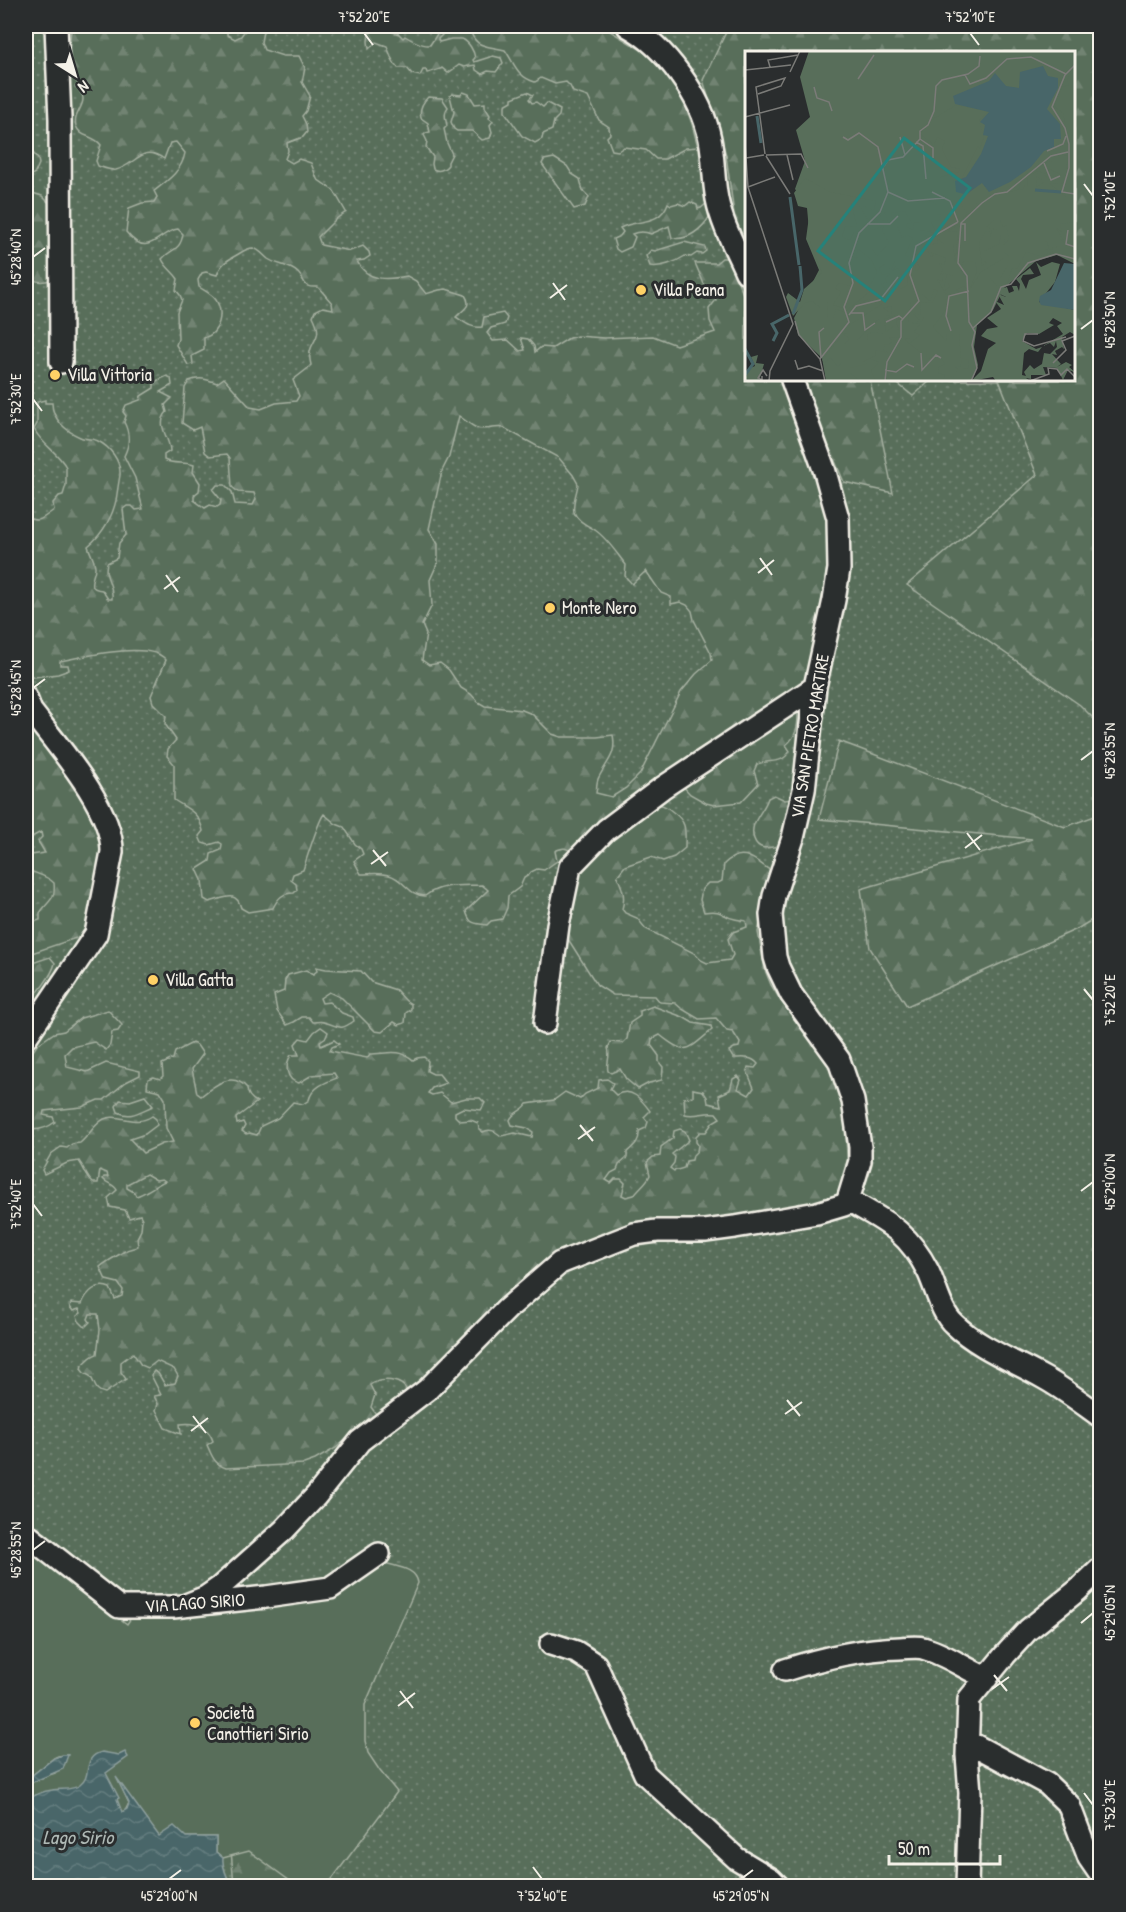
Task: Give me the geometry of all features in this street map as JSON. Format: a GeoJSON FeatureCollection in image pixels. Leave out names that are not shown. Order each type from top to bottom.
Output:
{"type":"FeatureCollection","features":[{"type":"Feature","properties":{"kind":"street"},"geometry":{"type":"LineString","coordinates":[[56,26],[60,119],[61,362]]}},
{"type":"Feature","properties":{"kind":"street"},"geometry":{"type":"LineString","coordinates":[[628,26],[639,32],[668,60],[687,86],[701,112],[710,138],[717,200],[727,230],[745,268]]}},
{"type":"Feature","properties":{"kind":"street","name":"VIA SAN PIETRO MARTIRE"},"geometry":{"type":"LineString","coordinates":[[792,381],[825,472],[838,518],[838,569],[834,600],[815,687],[804,790],[793,838],[774,896],[771,915],[778,967],[791,994],[839,1060],[853,1101],[861,1147],[860,1161],[848,1200]]}},
{"type":"Feature","properties":{"kind":"street"},"geometry":{"type":"LineString","coordinates":[[545,1023],[558,925],[570,867],[606,830],[662,788],[815,687]]}},
{"type":"Feature","properties":{"kind":"street"},"geometry":{"type":"LineString","coordinates":[[26,698],[31,711],[97,800],[112,843],[112,852],[96,934],[26,1037]]}},
{"type":"Feature","properties":{"kind":"street"},"geometry":{"type":"LineString","coordinates":[[186,1605],[206,1597],[219,1588],[284,1530],[316,1496],[360,1441],[428,1389],[507,1309],[560,1263],[634,1234],[657,1231],[705,1231],[735,1227],[817,1213],[844,1204],[848,1200],[897,1228],[913,1245],[952,1323],[975,1341],[1046,1379],[1101,1416]]}},
{"type":"Feature","properties":{"kind":"street","name":"VIA LAGO SIRIO"},"geometry":{"type":"LineString","coordinates":[[26,1534],[115,1605],[127,1607],[186,1605],[330,1588],[379,1554]]}},
{"type":"Feature","properties":{"kind":"street"},"geometry":{"type":"LineString","coordinates":[[967,1887],[970,1793],[967,1741],[969,1699],[1005,1654],[1028,1630],[1101,1569]]}},
{"type":"Feature","properties":{"kind":"street"},"geometry":{"type":"LineString","coordinates":[[551,1644],[576,1652],[596,1665],[645,1774],[736,1858],[771,1879],[778,1887]]}},
{"type":"Feature","properties":{"kind":"street"},"geometry":{"type":"LineString","coordinates":[[785,1670],[817,1660],[886,1648],[921,1647],[945,1656],[967,1670],[987,1678]]}},
{"type":"Feature","properties":{"kind":"street"},"geometry":{"type":"LineString","coordinates":[[967,1741],[1047,1784],[1069,1805],[1089,1858],[1101,1874]]}},
{"type":"Feature","properties":{"kind":"green space"},"geometry":{"type":"Polygon","coordinates":[[[26,26],[1100,26],[1100,1886],[26,1886],[26,26]]]}},
{"type":"Feature","properties":{"kind":"green space"},"geometry":{"type":"Polygon","coordinates":[[[72,26],[227,26],[227,35],[235,39],[241,36],[248,26],[264,26],[261,42],[264,50],[283,56],[299,56],[305,68],[302,82],[310,96],[306,111],[302,116],[307,132],[303,137],[287,143],[288,151],[285,159],[292,163],[299,159],[311,163],[317,179],[334,191],[346,212],[318,237],[321,245],[350,251],[363,246],[370,256],[357,261],[366,273],[372,276],[385,279],[407,276],[416,281],[426,294],[446,289],[465,295],[468,305],[456,317],[471,326],[482,327],[484,317],[503,313],[507,318],[505,324],[491,328],[487,333],[493,341],[508,340],[520,351],[525,350],[521,338],[528,339],[534,346],[535,352],[541,347],[553,348],[577,336],[604,338],[653,336],[676,345],[715,332],[710,321],[709,309],[716,300],[704,284],[695,263],[716,263],[722,258],[728,258],[745,299],[745,381],[780,381],[816,461],[826,498],[829,524],[826,577],[805,681],[573,853],[564,848],[555,851],[557,861],[544,870],[537,869],[531,872],[524,878],[520,887],[508,896],[507,908],[502,919],[491,921],[487,925],[469,919],[466,911],[488,890],[482,885],[445,887],[425,896],[415,893],[389,875],[361,874],[354,861],[363,854],[361,849],[344,827],[336,824],[324,814],[303,870],[293,874],[291,880],[296,884],[297,890],[294,893],[281,897],[273,908],[248,912],[241,908],[239,902],[232,897],[209,902],[204,899],[202,880],[197,869],[210,861],[211,854],[221,850],[222,844],[219,842],[209,845],[202,843],[199,836],[203,831],[199,820],[193,812],[174,800],[174,764],[167,756],[168,749],[176,740],[165,724],[166,716],[153,703],[151,696],[166,660],[158,654],[131,650],[60,661],[60,665],[68,665],[69,670],[58,674],[34,677],[26,673],[26,517],[38,520],[54,510],[53,503],[63,495],[66,485],[66,467],[34,429],[37,424],[37,402],[45,400],[45,403],[52,403],[54,414],[65,428],[80,437],[96,440],[102,444],[114,455],[119,465],[120,475],[116,501],[111,516],[88,546],[95,566],[93,587],[102,590],[108,599],[112,599],[112,588],[106,568],[107,563],[117,558],[119,543],[126,535],[123,509],[132,506],[136,510],[143,509],[135,478],[124,456],[128,439],[124,422],[126,416],[123,412],[126,405],[140,400],[141,396],[154,388],[154,382],[167,376],[171,378],[172,385],[160,392],[172,398],[165,405],[167,412],[162,422],[170,451],[164,455],[164,460],[194,465],[193,472],[200,483],[194,500],[205,508],[210,505],[217,507],[220,505],[221,500],[213,490],[217,485],[225,485],[232,492],[235,504],[253,505],[256,499],[254,493],[238,492],[232,487],[230,458],[227,454],[210,456],[205,452],[200,427],[193,430],[182,423],[185,388],[189,381],[203,379],[217,383],[224,378],[250,407],[261,409],[276,403],[296,401],[299,396],[293,380],[311,365],[310,350],[317,337],[317,325],[313,316],[315,311],[323,307],[333,309],[332,303],[318,287],[305,284],[295,270],[268,259],[253,248],[248,249],[226,261],[217,275],[202,273],[198,280],[199,287],[216,300],[220,316],[214,332],[204,338],[204,350],[192,356],[193,364],[188,365],[176,345],[178,339],[177,312],[182,300],[176,290],[178,279],[162,259],[180,244],[183,234],[178,229],[153,242],[141,244],[126,232],[129,208],[142,203],[154,202],[157,197],[154,191],[177,170],[185,153],[176,142],[170,143],[164,159],[150,153],[116,170],[98,166],[96,161],[101,145],[81,133],[75,122],[83,99],[71,64],[69,45],[72,26]],[[459,416],[449,457],[442,471],[429,529],[438,544],[438,562],[430,580],[432,605],[422,625],[426,634],[422,660],[429,665],[440,663],[449,670],[461,688],[485,706],[522,710],[532,714],[552,734],[561,737],[613,735],[614,748],[598,779],[596,793],[612,797],[626,788],[640,774],[681,692],[712,660],[711,653],[687,605],[680,602],[671,604],[671,597],[661,593],[646,571],[632,584],[625,576],[626,565],[612,546],[599,533],[577,518],[574,512],[574,502],[578,484],[559,458],[504,428],[480,429],[459,416]]]}},
{"type":"Feature","properties":{"kind":"green space"},"geometry":{"type":"Polygon","coordinates":[[[381,26],[394,26],[393,32],[403,38],[405,36],[430,45],[442,26],[439,42],[462,39],[472,50],[474,62],[493,56],[501,58],[503,63],[496,72],[488,71],[482,74],[476,70],[475,65],[464,67],[459,65],[448,73],[442,68],[427,73],[423,70],[420,76],[412,74],[407,68],[398,68],[387,46],[376,42],[369,49],[369,33],[381,26]]]}},
{"type":"Feature","properties":{"kind":"green space"},"geometry":{"type":"Polygon","coordinates":[[[469,26],[602,26],[653,57],[661,66],[683,99],[698,147],[686,148],[665,159],[656,159],[646,150],[624,147],[618,151],[612,150],[607,137],[610,134],[609,127],[599,120],[588,97],[573,92],[566,82],[555,84],[541,78],[535,82],[529,80],[517,69],[505,50],[482,45],[474,39],[469,26]]]}},
{"type":"Feature","properties":{"kind":"green space"},"geometry":{"type":"Polygon","coordinates":[[[729,26],[1100,26],[1100,725],[1080,705],[907,585],[1037,475],[999,381],[1075,381],[1075,51],[745,51],[745,252],[736,229],[726,155],[703,80],[729,26]]]}},
{"type":"Feature","properties":{"kind":"green space"},"geometry":{"type":"Polygon","coordinates":[[[463,92],[469,94],[475,104],[485,103],[489,118],[493,121],[490,125],[492,132],[490,138],[482,140],[472,131],[454,129],[451,122],[454,112],[450,96],[452,94],[461,95],[463,92]]]}},
{"type":"Feature","properties":{"kind":"green space"},"geometry":{"type":"Polygon","coordinates":[[[527,92],[533,95],[529,99],[532,103],[536,102],[543,107],[547,103],[560,110],[552,130],[543,134],[542,139],[535,143],[522,136],[505,112],[505,105],[512,101],[512,98],[527,92]]]}},
{"type":"Feature","properties":{"kind":"green space"},"geometry":{"type":"Polygon","coordinates":[[[428,97],[442,98],[448,107],[445,114],[447,126],[444,129],[452,154],[448,165],[439,170],[433,169],[433,157],[426,147],[427,141],[424,135],[430,132],[428,123],[420,115],[421,107],[428,97]]]}},
{"type":"Feature","properties":{"kind":"green space"},"geometry":{"type":"Polygon","coordinates":[[[26,152],[33,153],[39,164],[35,173],[26,178],[26,152]]]}},
{"type":"Feature","properties":{"kind":"green space"},"geometry":{"type":"Polygon","coordinates":[[[554,158],[567,166],[572,174],[580,179],[583,191],[589,197],[585,206],[574,209],[542,164],[544,160],[554,158]]]}},
{"type":"Feature","properties":{"kind":"green space"},"geometry":{"type":"Polygon","coordinates":[[[26,191],[42,196],[50,204],[73,261],[63,272],[45,281],[32,280],[26,276],[26,191]]]}},
{"type":"Feature","properties":{"kind":"green space"},"geometry":{"type":"Polygon","coordinates":[[[690,202],[697,205],[698,209],[707,203],[710,216],[694,233],[684,238],[672,238],[669,226],[651,234],[637,232],[632,234],[635,237],[631,247],[620,252],[616,249],[613,239],[623,232],[620,228],[654,219],[660,215],[668,203],[685,206],[690,202]]]}},
{"type":"Feature","properties":{"kind":"green space"},"geometry":{"type":"Polygon","coordinates":[[[684,242],[705,247],[706,251],[691,257],[685,256],[664,265],[650,266],[646,256],[651,250],[655,251],[684,242]]]}},
{"type":"Feature","properties":{"kind":"green space"},"geometry":{"type":"Polygon","coordinates":[[[800,381],[870,381],[893,493],[844,482],[800,381]]]}},
{"type":"Feature","properties":{"kind":"green space"},"geometry":{"type":"Polygon","coordinates":[[[894,381],[930,381],[913,396],[894,381]]]}},
{"type":"Feature","properties":{"kind":"green space"},"geometry":{"type":"Polygon","coordinates":[[[26,708],[97,815],[103,854],[85,935],[26,955],[26,920],[33,922],[40,920],[40,913],[53,897],[54,883],[26,868],[27,859],[31,855],[45,853],[38,841],[42,837],[41,832],[26,838],[26,824],[29,824],[30,818],[26,816],[26,708]]]}},
{"type":"Feature","properties":{"kind":"green space"},"geometry":{"type":"Polygon","coordinates":[[[790,711],[798,714],[798,723],[792,739],[786,745],[790,751],[779,760],[757,764],[754,771],[758,784],[741,802],[714,805],[706,803],[690,794],[680,783],[790,711]]]}},
{"type":"Feature","properties":{"kind":"green space"},"geometry":{"type":"Polygon","coordinates":[[[839,741],[1065,827],[1100,814],[1100,915],[1077,929],[907,1006],[870,948],[861,889],[1032,839],[819,819],[839,741]]]}},
{"type":"Feature","properties":{"kind":"green space"},"geometry":{"type":"Polygon","coordinates":[[[774,795],[785,800],[792,799],[793,804],[779,846],[764,848],[756,843],[753,828],[768,798],[774,795]]]}},
{"type":"Feature","properties":{"kind":"green space"},"geometry":{"type":"Polygon","coordinates":[[[650,804],[663,805],[678,816],[685,832],[685,848],[674,857],[663,861],[651,857],[625,866],[617,876],[622,888],[622,909],[625,913],[637,918],[646,929],[694,953],[707,963],[730,960],[733,955],[728,939],[733,932],[747,927],[746,921],[730,918],[719,912],[704,912],[700,900],[702,889],[708,883],[722,881],[724,864],[737,856],[748,856],[771,871],[758,932],[765,970],[781,1001],[825,1052],[844,1098],[848,1175],[838,1194],[825,1205],[557,1257],[436,1373],[408,1393],[402,1385],[394,1381],[386,1380],[370,1385],[375,1395],[371,1407],[376,1414],[336,1448],[304,1464],[226,1468],[216,1462],[212,1456],[207,1445],[213,1441],[211,1436],[200,1426],[180,1424],[181,1434],[165,1428],[156,1410],[158,1404],[154,1396],[161,1395],[151,1375],[154,1371],[158,1373],[165,1385],[175,1383],[178,1376],[174,1369],[157,1361],[148,1368],[141,1365],[133,1353],[121,1362],[121,1372],[126,1379],[105,1393],[99,1391],[90,1376],[81,1369],[82,1365],[97,1354],[100,1330],[98,1314],[90,1314],[88,1319],[90,1322],[85,1327],[77,1316],[81,1313],[79,1309],[73,1311],[70,1307],[71,1303],[82,1304],[93,1289],[101,1286],[110,1288],[115,1299],[122,1296],[123,1290],[118,1283],[106,1280],[100,1267],[127,1250],[138,1246],[137,1238],[141,1230],[142,1219],[140,1215],[129,1218],[125,1210],[110,1207],[108,1198],[117,1190],[103,1179],[108,1177],[107,1173],[100,1170],[98,1183],[93,1183],[79,1161],[67,1163],[44,1174],[42,1170],[51,1154],[61,1147],[67,1148],[72,1144],[80,1143],[97,1124],[110,1117],[139,1121],[152,1116],[156,1119],[157,1125],[145,1134],[130,1139],[143,1153],[162,1144],[173,1142],[166,1128],[165,1099],[160,1091],[147,1088],[148,1079],[154,1077],[160,1079],[163,1076],[162,1064],[173,1059],[175,1052],[192,1043],[197,1045],[203,1054],[192,1069],[197,1093],[201,1096],[224,1081],[230,1080],[241,1083],[247,1088],[250,1097],[257,1102],[236,1118],[237,1124],[243,1122],[245,1126],[242,1131],[246,1134],[257,1135],[261,1126],[278,1118],[293,1102],[303,1104],[309,1100],[316,1088],[337,1078],[334,1073],[312,1075],[299,1083],[291,1079],[288,1072],[291,1055],[299,1055],[295,1044],[300,1038],[308,1040],[321,1027],[328,1032],[326,1037],[320,1041],[321,1046],[334,1040],[339,1044],[332,1047],[330,1051],[367,1058],[370,1054],[393,1052],[408,1056],[413,1060],[424,1057],[428,1061],[427,1071],[439,1074],[446,1083],[432,1088],[428,1093],[432,1095],[440,1093],[451,1102],[466,1098],[480,1098],[485,1103],[481,1110],[463,1108],[455,1112],[455,1116],[460,1121],[471,1120],[478,1123],[479,1129],[483,1132],[488,1130],[501,1136],[515,1133],[532,1137],[533,1132],[527,1128],[512,1125],[510,1120],[527,1104],[554,1100],[565,1092],[580,1099],[598,1088],[599,1080],[607,1079],[613,1083],[610,1089],[616,1095],[631,1093],[640,1099],[650,1111],[644,1117],[648,1122],[646,1128],[639,1131],[638,1140],[627,1152],[627,1158],[606,1180],[611,1183],[615,1179],[621,1179],[625,1183],[622,1195],[626,1197],[634,1195],[647,1181],[650,1175],[647,1162],[653,1157],[660,1156],[661,1147],[673,1138],[674,1131],[680,1129],[685,1131],[689,1140],[672,1154],[675,1157],[670,1168],[674,1171],[684,1168],[686,1161],[692,1160],[698,1145],[696,1136],[700,1132],[706,1132],[713,1122],[720,1118],[716,1113],[685,1114],[684,1098],[693,1097],[693,1089],[703,1091],[708,1103],[721,1106],[719,1095],[730,1090],[733,1079],[738,1076],[741,1080],[738,1089],[749,1095],[754,1088],[747,1071],[748,1067],[755,1068],[758,1064],[750,1059],[733,1058],[729,1051],[739,1047],[740,1043],[733,1032],[727,1031],[716,1018],[699,1019],[675,1003],[660,1002],[655,996],[613,995],[597,985],[563,931],[570,890],[583,864],[650,804]],[[146,1174],[127,1184],[127,1188],[136,1196],[165,1181],[156,1180],[146,1174]]]}},
{"type":"Feature","properties":{"kind":"green space"},"geometry":{"type":"Polygon","coordinates":[[[50,957],[55,963],[51,973],[39,990],[27,1001],[26,965],[50,957]]]}},
{"type":"Feature","properties":{"kind":"green space"},"geometry":{"type":"Polygon","coordinates":[[[316,967],[361,971],[371,982],[396,990],[411,1004],[411,1009],[406,1013],[405,1023],[399,1025],[394,1022],[382,1032],[375,1031],[342,998],[329,992],[320,998],[322,1003],[329,1002],[342,1013],[353,1017],[354,1021],[339,1027],[323,1022],[313,1022],[309,1017],[302,1017],[287,1025],[277,1011],[274,995],[284,991],[288,975],[306,970],[313,974],[317,971],[316,967]]]}},
{"type":"Feature","properties":{"kind":"green space"},"geometry":{"type":"Polygon","coordinates":[[[653,1006],[693,1023],[711,1026],[712,1030],[697,1043],[686,1048],[676,1046],[660,1035],[652,1039],[651,1045],[663,1067],[662,1080],[638,1089],[626,1079],[620,1069],[611,1073],[608,1071],[608,1048],[611,1042],[623,1043],[627,1039],[630,1023],[640,1016],[640,1011],[653,1006]]]}},
{"type":"Feature","properties":{"kind":"green space"},"geometry":{"type":"Polygon","coordinates":[[[108,1010],[122,1025],[118,1031],[112,1032],[110,1045],[106,1050],[94,1042],[72,1047],[65,1054],[67,1067],[87,1072],[106,1063],[140,1071],[140,1075],[126,1082],[104,1100],[98,1100],[82,1107],[44,1111],[43,1115],[53,1117],[55,1122],[41,1129],[26,1129],[26,1063],[30,1060],[37,1045],[54,1033],[64,1031],[81,1018],[108,1010]]]}},
{"type":"Feature","properties":{"kind":"green space"},"geometry":{"type":"Polygon","coordinates":[[[145,1096],[153,1106],[127,1115],[118,1112],[116,1106],[120,1100],[130,1101],[145,1096]]]}},
{"type":"Feature","properties":{"kind":"green space","name":"Società Canottieri Sirio"},"geometry":{"type":"Polygon","coordinates":[[[32,1552],[127,1624],[131,1618],[204,1612],[331,1589],[339,1597],[385,1563],[414,1574],[418,1583],[365,1705],[365,1741],[368,1753],[397,1792],[327,1886],[297,1886],[249,1851],[223,1858],[216,1852],[216,1837],[159,1837],[119,1782],[129,1803],[125,1811],[28,1857],[26,1861],[26,1785],[55,1773],[67,1755],[54,1758],[26,1780],[26,1554],[32,1552]]]}},
{"type":"Feature","properties":{"kind":"green space"},"geometry":{"type":"Polygon","coordinates":[[[228,1814],[324,1886],[234,1886],[228,1814]]]}},
{"type":"Feature","properties":{"kind":"water","name":"Lago Sirio"},"geometry":{"type":"Polygon","coordinates":[[[102,1752],[119,1755],[125,1752],[128,1757],[106,1773],[119,1798],[117,1799],[122,1812],[127,1809],[129,1803],[116,1777],[159,1836],[174,1826],[186,1837],[216,1837],[216,1852],[223,1858],[226,1875],[231,1885],[26,1886],[26,1861],[29,1853],[26,1851],[26,1801],[45,1791],[77,1787],[86,1777],[89,1762],[96,1754],[102,1752]]]}},
{"type":"Feature","properties":{"kind":"water","name":"Lago Sirio"},"geometry":{"type":"Polygon","coordinates":[[[68,1755],[63,1769],[26,1785],[26,1780],[54,1758],[68,1755]]]}},
{"type":"Feature","properties":{"kind":"place","name":"Villa Peana"},"geometry":{"type":"Point","coordinates":[641,290]}},
{"type":"Feature","properties":{"kind":"place","name":"Villa Vittoria"},"geometry":{"type":"Point","coordinates":[55,375]}},
{"type":"Feature","properties":{"kind":"place","name":"Monte Nero"},"geometry":{"type":"Point","coordinates":[550,608]}},
{"type":"Feature","properties":{"kind":"place","name":"Villa Gatta"},"geometry":{"type":"Point","coordinates":[153,980]}},
{"type":"Feature","properties":{"kind":"place","name":"Società Canottieri Sirio"},"geometry":{"type":"Point","coordinates":[195,1723]}}]}
